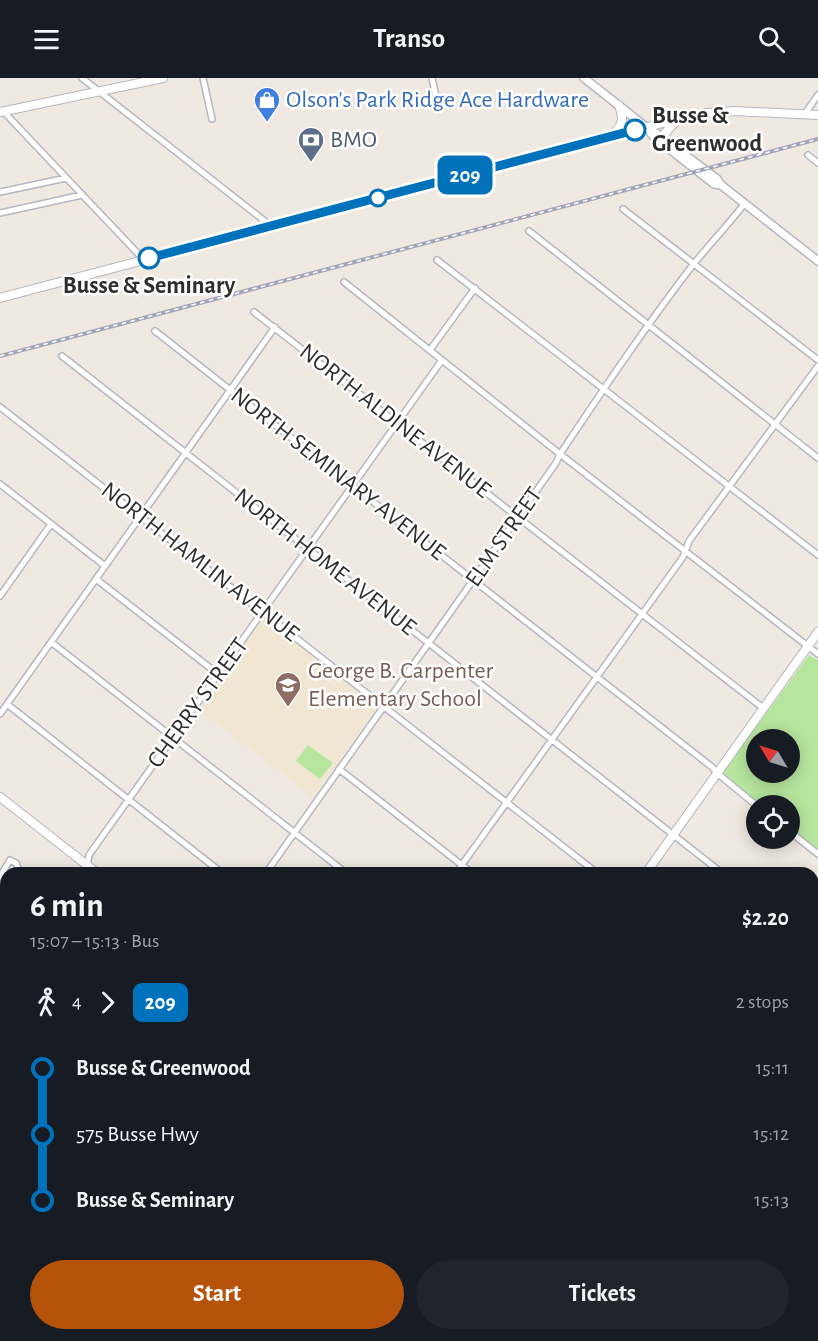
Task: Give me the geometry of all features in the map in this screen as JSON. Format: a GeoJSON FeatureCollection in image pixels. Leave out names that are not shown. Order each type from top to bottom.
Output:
{"type":"FeatureCollection","features":[{"type":"Feature","properties":{"kind":"main road"},"geometry":{"type":"LineString","coordinates":[[2,112],[163,78]]}},
{"type":"Feature","properties":{"kind":"main road"},"geometry":{"type":"LineString","coordinates":[[610,137],[623,123],[619,105]]}},
{"type":"Feature","properties":{"kind":"main road"},"geometry":{"type":"LineString","coordinates":[[0,298],[678,119],[734,111],[818,115]]}},
{"type":"Feature","properties":{"kind":"main road"},"geometry":{"type":"LineString","coordinates":[[667,141],[666,130],[678,119]]}},
{"type":"Feature","properties":{"kind":"main road"},"geometry":{"type":"LineString","coordinates":[[650,867],[818,632]]}},
{"type":"Feature","properties":{"kind":"main road"},"geometry":{"type":"LineString","coordinates":[[0,797],[85,867]]}},
{"type":"Feature","properties":{"kind":"street"},"geometry":{"type":"LineString","coordinates":[[82,78],[271,226]]}},
{"type":"Feature","properties":{"kind":"street"},"geometry":{"type":"LineString","coordinates":[[203,78],[212,119]]}},
{"type":"Feature","properties":{"kind":"street"},"geometry":{"type":"LineString","coordinates":[[432,78],[436,97]]}},
{"type":"Feature","properties":{"kind":"street"},"geometry":{"type":"LineString","coordinates":[[584,78],[717,179],[818,261]]}},
{"type":"Feature","properties":{"kind":"street"},"geometry":{"type":"LineString","coordinates":[[804,115],[818,95]]}},
{"type":"Feature","properties":{"kind":"street"},"geometry":{"type":"LineString","coordinates":[[2,112],[144,260]]}},
{"type":"Feature","properties":{"kind":"street"},"geometry":{"type":"LineString","coordinates":[[646,127],[653,136],[707,179],[714,184],[722,185]]}},
{"type":"Feature","properties":{"kind":"street"},"geometry":{"type":"LineString","coordinates":[[808,155],[818,163]]}},
{"type":"Feature","properties":{"kind":"street"},"geometry":{"type":"LineString","coordinates":[[0,192],[66,178]]}},
{"type":"Feature","properties":{"kind":"street"},"geometry":{"type":"LineString","coordinates":[[0,213],[82,195]]}},
{"type":"Feature","properties":{"kind":"street","name":"ELM STREET"},"geometry":{"type":"LineString","coordinates":[[270,867],[556,463],[649,324],[694,264],[745,203]]}},
{"type":"Feature","properties":{"kind":"street"},"geometry":{"type":"LineString","coordinates":[[623,209],[818,360]]}},
{"type":"Feature","properties":{"kind":"street"},"geometry":{"type":"LineString","coordinates":[[530,231],[818,458]]}},
{"type":"Feature","properties":{"kind":"street"},"geometry":{"type":"LineString","coordinates":[[437,260],[818,555]]}},
{"type":"Feature","properties":{"kind":"street"},"geometry":{"type":"LineString","coordinates":[[344,282],[560,454],[818,654]]}},
{"type":"Feature","properties":{"kind":"street"},"geometry":{"type":"LineString","coordinates":[[430,350],[475,288]]}},
{"type":"Feature","properties":{"kind":"street","name":"NORTH ALDINE AVENUE"},"geometry":{"type":"LineString","coordinates":[[254,312],[763,708]]}},
{"type":"Feature","properties":{"kind":"street"},"geometry":{"type":"LineString","coordinates":[[0,714],[275,327]]}},
{"type":"Feature","properties":{"kind":"street","name":"NORTH SEMINARY AVENUE"},"geometry":{"type":"LineString","coordinates":[[155,331],[712,767],[746,797]]}},
{"type":"Feature","properties":{"kind":"street","name":"NORTH HOME AVENUE"},"geometry":{"type":"LineString","coordinates":[[62,356],[714,867]]}},
{"type":"Feature","properties":{"kind":"street","name":"CHERRY STREET"},"geometry":{"type":"LineString","coordinates":[[87,867],[89,855],[442,360]]}},
{"type":"Feature","properties":{"kind":"street"},"geometry":{"type":"LineString","coordinates":[[461,865],[683,557],[689,541],[818,366]]}},
{"type":"Feature","properties":{"kind":"street","name":"NORTH HAMLIN AVENUE"},"geometry":{"type":"LineString","coordinates":[[0,407],[589,867]]}},
{"type":"Feature","properties":{"kind":"street"},"geometry":{"type":"LineString","coordinates":[[0,484],[105,566]]}},
{"type":"Feature","properties":{"kind":"street"},"geometry":{"type":"LineString","coordinates":[[0,596],[51,524]]}},
{"type":"Feature","properties":{"kind":"street"},"geometry":{"type":"LineString","coordinates":[[96,579],[218,674]]}},
{"type":"Feature","properties":{"kind":"street"},"geometry":{"type":"LineString","coordinates":[[51,642],[339,867]]}},
{"type":"Feature","properties":{"kind":"street"},"geometry":{"type":"LineString","coordinates":[[7,704],[214,867]]}},
{"type":"Feature","properties":{"kind":"street"},"geometry":{"type":"LineString","coordinates":[[339,769],[464,867]]}},
{"type":"Feature","properties":{"kind":"street"},"geometry":{"type":"LineString","coordinates":[[800,840],[818,854]]}},
{"type":"Feature","properties":{"kind":"street"},"geometry":{"type":"LineString","coordinates":[[6,867],[10,860],[16,863],[18,867]]}},
{"type":"Feature","properties":{"kind":"shaded area","name":"George B. Carpenter Elementary School"},"geometry":{"type":"Polygon","coordinates":[[[264,617],[377,707],[313,797],[198,709],[264,617]]]}},
{"type":"Feature","properties":{"kind":"green space"},"geometry":{"type":"Polygon","coordinates":[[[809,655],[818,660],[818,850],[800,836],[800,795],[749,795],[724,775],[725,770],[746,741],[746,783],[800,783],[800,729],[755,729],[809,655]]]}},
{"type":"Feature","properties":{"kind":"green space"},"geometry":{"type":"Polygon","coordinates":[[[308,745],[333,763],[320,779],[296,761],[308,745]]]}},
{"type":"Feature","properties":{"kind":"railway"},"geometry":{"type":"LineString","coordinates":[[0,356],[818,139]]}},
{"type":"Feature","properties":{"kind":"bus line","name":"209"},"geometry":{"type":"LineString","coordinates":[[149,258],[635,130]]}},
{"type":"Feature","properties":{"kind":"place","name":"Olson's Park Ridge Ace Hardware"},"geometry":{"type":"Point","coordinates":[267,123]}},
{"type":"Feature","properties":{"kind":"place","name":"Busse & Greenwood"},"geometry":{"type":"Point","coordinates":[635,130]}},
{"type":"Feature","properties":{"kind":"place","name":"BMO"},"geometry":{"type":"Point","coordinates":[311,163]}},
{"type":"Feature","properties":{"kind":"place","name":"Busse & Seminary"},"geometry":{"type":"Point","coordinates":[149,258]}},
{"type":"Feature","properties":{"kind":"place","name":"George B. Carpenter Elementary School"},"geometry":{"type":"Point","coordinates":[288,708]}}]}
